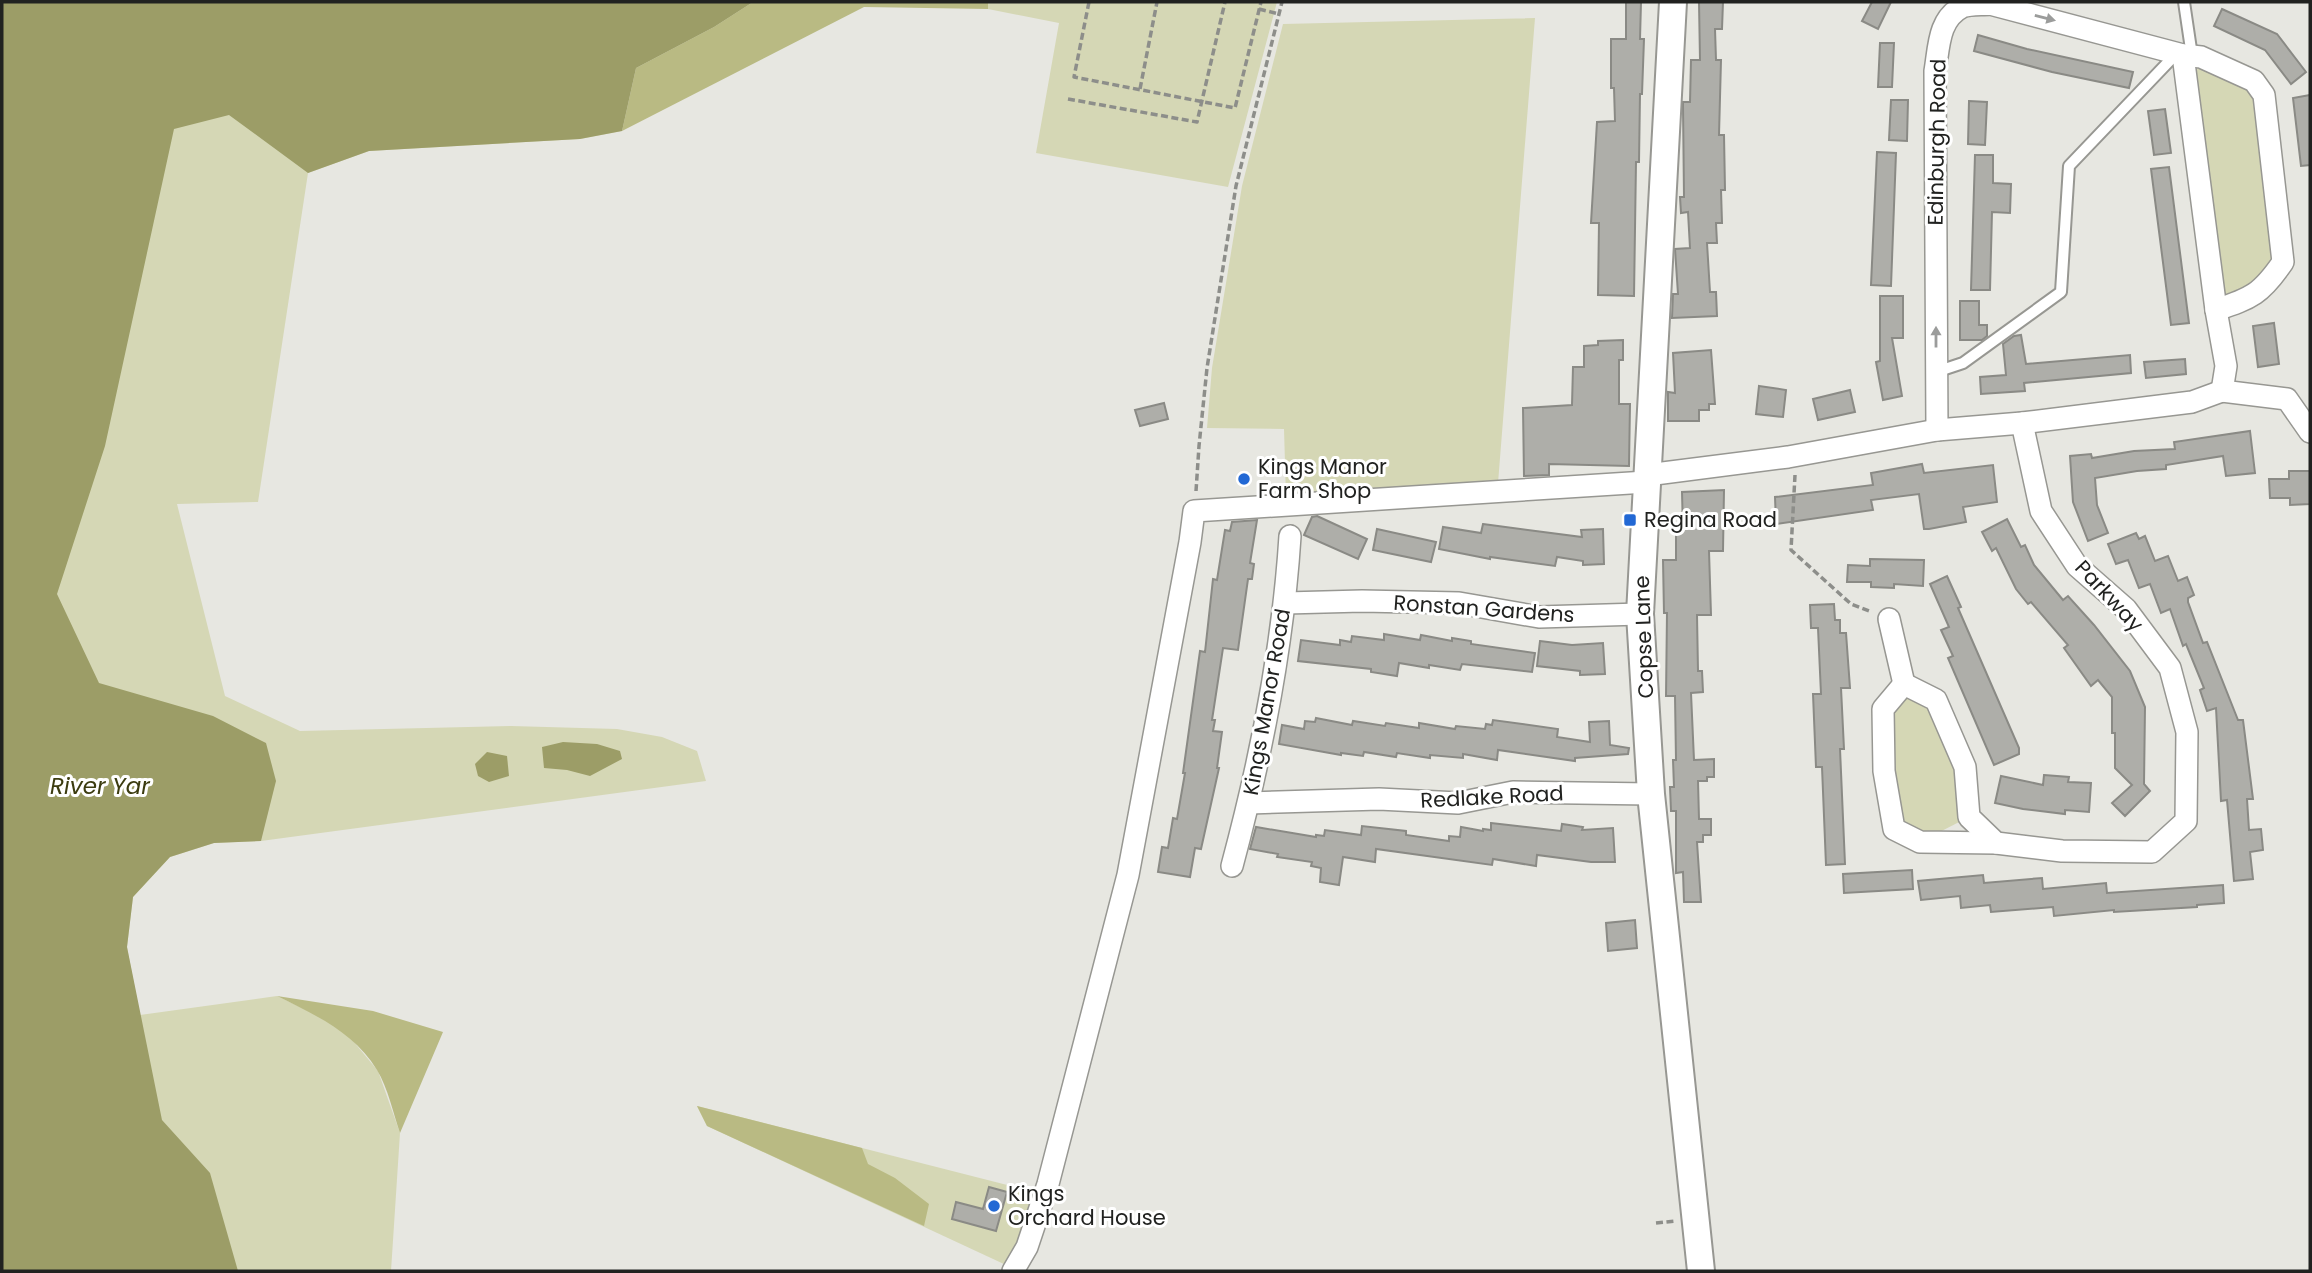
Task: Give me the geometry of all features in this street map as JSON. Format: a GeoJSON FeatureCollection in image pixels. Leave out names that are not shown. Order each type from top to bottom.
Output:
{"type":"FeatureCollection","features":[{"type":"Feature","properties":{"kind":"street","name":"Copse Lane"},"geometry":{"type":"LineString","coordinates":[[1672,2],[1640,614],[1651,794],[1701,1271]]}},
{"type":"Feature","properties":{"kind":"street","name":"Edinburgh Road"},"geometry":{"type":"LineString","coordinates":[[1937,430],[1935,71],[1946,19],[1964,6],[1990,4],[2201,57],[2254,80],[2264,95],[2283,261],[2268,284],[2248,299],[2216,310]]}},
{"type":"Feature","properties":{"kind":"street"},"geometry":{"type":"LineString","coordinates":[[2184,54],[2216,310],[2226,366],[2222,391]]}},
{"type":"Feature","properties":{"kind":"street"},"geometry":{"type":"LineString","coordinates":[[1013,1271],[1027,1247],[1048,1184],[1128,875],[1194,511],[1646,478],[1788,457],[1937,430],[2022,423],[2192,402],[2222,391],[2287,399],[2310,432]]}},
{"type":"Feature","properties":{"kind":"street","name":"Parkway"},"geometry":{"type":"LineString","coordinates":[[1904,684],[1883,709],[1884,771],[1894,829],[1920,842],[1996,843],[2062,851],[2152,852],[2186,821],[2187,732],[2170,668],[2126,608],[2077,566],[2041,511],[2022,423]]}},
{"type":"Feature","properties":{"kind":"street","name":"Kings Manor Road"},"geometry":{"type":"LineString","coordinates":[[1232,866],[1249,803],[1286,603],[1290,536]]}},
{"type":"Feature","properties":{"kind":"street","name":"Ronstan Gardens"},"geometry":{"type":"LineString","coordinates":[[1286,603],[1459,603],[1539,617],[1640,614]]}},
{"type":"Feature","properties":{"kind":"street"},"geometry":{"type":"LineString","coordinates":[[1889,619],[1904,684],[1936,699],[1965,767],[1969,817],[1996,843]]}},
{"type":"Feature","properties":{"kind":"street","name":"Redlake Road"},"geometry":{"type":"LineString","coordinates":[[1249,803],[1379,799],[1458,803],[1513,792],[1651,794]]}},
{"type":"Feature","properties":{"kind":"lane"},"geometry":{"type":"LineString","coordinates":[[1936,372],[1963,363],[2061,292],[2069,166],[2184,54],[2184,2]]}},
{"type":"Feature","properties":{"kind":"path"},"geometry":{"type":"LineString","coordinates":[[1089,2],[1074,77],[1236,108],[1261,2]]}},
{"type":"Feature","properties":{"kind":"path"},"geometry":{"type":"LineString","coordinates":[[1140,89],[1157,2]]}},
{"type":"Feature","properties":{"kind":"path"},"geometry":{"type":"LineString","coordinates":[[1068,99],[1197,122],[1225,2]]}},
{"type":"Feature","properties":{"kind":"path"},"geometry":{"type":"LineString","coordinates":[[1194,511],[1207,368],[1236,186],[1282,2]]}},
{"type":"Feature","properties":{"kind":"path"},"geometry":{"type":"LineString","coordinates":[[1259,9],[1279,13]]}},
{"type":"Feature","properties":{"kind":"path"},"geometry":{"type":"LineString","coordinates":[[1788,457],[1795,476],[1791,550],[1851,604],[1889,619]]}},
{"type":"Feature","properties":{"kind":"shaded area"},"geometry":{"type":"Polygon","coordinates":[[[753,2],[714,27],[636,68],[622,131],[580,139],[369,151],[308,173],[258,502],[177,504],[225,696],[300,731],[511,726],[617,729],[662,737],[697,751],[706,781],[261,841],[214,843],[170,857],[133,897],[127,947],[140,1015],[277,996],[319,1016],[349,1036],[378,1071],[400,1133],[391,1271],[200,1271],[2,814],[47,777],[2,101],[753,2]]]}},
{"type":"Feature","properties":{"kind":"shaded area"},"geometry":{"type":"Polygon","coordinates":[[[753,2],[988,2],[988,9],[864,7],[622,131],[636,68],[714,27],[753,2]]]}},
{"type":"Feature","properties":{"kind":"shaded area"},"geometry":{"type":"Polygon","coordinates":[[[988,2],[1277,2],[1228,187],[1036,153],[1059,23],[988,9],[988,2]]]}},
{"type":"Feature","properties":{"kind":"shaded area"},"geometry":{"type":"Polygon","coordinates":[[[1535,18],[1498,483],[1286,497],[1284,429],[1207,428],[1212,368],[1242,186],[1283,24],[1535,18]]]}},
{"type":"Feature","properties":{"kind":"shaded area"},"geometry":{"type":"Polygon","coordinates":[[[2199,67],[2254,92],[2277,263],[2272,272],[2228,297],[2222,292],[2195,72],[2199,67]]]}},
{"type":"Feature","properties":{"kind":"shaded area"},"geometry":{"type":"Polygon","coordinates":[[[1904,684],[1936,700],[1969,817],[1920,842],[1894,829],[1883,709],[1904,684]]]}},
{"type":"Feature","properties":{"kind":"shaded area"},"geometry":{"type":"Polygon","coordinates":[[[277,996],[373,1011],[443,1032],[400,1133],[384,1085],[368,1057],[333,1026],[277,996]]]}},
{"type":"Feature","properties":{"kind":"shaded area"},"geometry":{"type":"Polygon","coordinates":[[[697,1106],[1039,1193],[1021,1243],[1006,1265],[707,1126],[697,1106]]]}},
{"type":"Feature","properties":{"kind":"shaded area"},"geometry":{"type":"Polygon","coordinates":[[[697,1106],[862,1148],[868,1164],[895,1178],[929,1204],[924,1226],[707,1126],[697,1106]]]}},
{"type":"Feature","properties":{"kind":"water","name":"River Yar"},"geometry":{"type":"Polygon","coordinates":[[[2,2],[753,2],[714,27],[636,68],[622,131],[580,139],[369,151],[308,173],[229,115],[174,129],[105,446],[57,594],[99,683],[213,716],[266,743],[276,781],[261,841],[214,843],[170,857],[133,897],[127,947],[162,1120],[210,1173],[238,1271],[2,1271],[2,2]]]}},
{"type":"Feature","properties":{"kind":"water"},"geometry":{"type":"Polygon","coordinates":[[[563,742],[597,744],[620,751],[622,759],[590,776],[544,768],[542,747],[563,742]]]}},
{"type":"Feature","properties":{"kind":"water"},"geometry":{"type":"Polygon","coordinates":[[[487,752],[507,756],[509,776],[489,782],[478,776],[475,764],[487,752]]]}},
{"type":"Feature","properties":{"kind":"building"},"geometry":{"type":"Polygon","coordinates":[[[1626,2],[1641,2],[1640,39],[1644,39],[1639,162],[1636,162],[1634,296],[1598,295],[1599,223],[1591,223],[1597,122],[1615,121],[1614,88],[1611,88],[1611,39],[1626,39],[1626,2]]]}},
{"type":"Feature","properties":{"kind":"building"},"geometry":{"type":"Polygon","coordinates":[[[1699,2],[1723,2],[1722,29],[1715,29],[1716,60],[1721,60],[1719,135],[1724,135],[1725,190],[1721,190],[1722,223],[1716,223],[1717,243],[1707,243],[1710,292],[1716,292],[1717,316],[1672,318],[1673,294],[1678,294],[1675,249],[1690,248],[1688,212],[1681,213],[1680,197],[1684,197],[1683,102],[1690,102],[1691,60],[1700,60],[1699,2]]]}},
{"type":"Feature","properties":{"kind":"building"},"geometry":{"type":"Polygon","coordinates":[[[1872,2],[1891,2],[1878,29],[1862,21],[1872,2]]]}},
{"type":"Feature","properties":{"kind":"building"},"geometry":{"type":"Polygon","coordinates":[[[2222,9],[2277,34],[2306,72],[2291,84],[2265,50],[2214,26],[2222,9]]]}},
{"type":"Feature","properties":{"kind":"building"},"geometry":{"type":"Polygon","coordinates":[[[1978,35],[2027,49],[2133,72],[2129,88],[2052,72],[1974,51],[1978,35]]]}},
{"type":"Feature","properties":{"kind":"building"},"geometry":{"type":"Polygon","coordinates":[[[1880,43],[1894,43],[1892,87],[1878,87],[1880,43]]]}},
{"type":"Feature","properties":{"kind":"building"},"geometry":{"type":"Polygon","coordinates":[[[2310,95],[2310,165],[2301,166],[2293,98],[2310,95]]]}},
{"type":"Feature","properties":{"kind":"building"},"geometry":{"type":"Polygon","coordinates":[[[1891,100],[1908,100],[1907,141],[1889,140],[1891,100]]]}},
{"type":"Feature","properties":{"kind":"building"},"geometry":{"type":"Polygon","coordinates":[[[1969,101],[1987,102],[1985,145],[1968,144],[1969,101]]]}},
{"type":"Feature","properties":{"kind":"building"},"geometry":{"type":"Polygon","coordinates":[[[2165,109],[2171,153],[2154,155],[2148,111],[2165,109]]]}},
{"type":"Feature","properties":{"kind":"building"},"geometry":{"type":"Polygon","coordinates":[[[1877,152],[1896,153],[1891,286],[1871,285],[1877,152]]]}},
{"type":"Feature","properties":{"kind":"building"},"geometry":{"type":"Polygon","coordinates":[[[1975,155],[1993,155],[1993,183],[2011,184],[2010,213],[1992,212],[1990,290],[1971,290],[1975,155]]]}},
{"type":"Feature","properties":{"kind":"building"},"geometry":{"type":"Polygon","coordinates":[[[2169,167],[2189,323],[2171,325],[2151,169],[2169,167]]]}},
{"type":"Feature","properties":{"kind":"building"},"geometry":{"type":"Polygon","coordinates":[[[1880,296],[1903,296],[1903,338],[1892,338],[1902,396],[1883,400],[1876,362],[1880,361],[1880,296]]]}},
{"type":"Feature","properties":{"kind":"building"},"geometry":{"type":"Polygon","coordinates":[[[1960,301],[1979,301],[1979,325],[1987,325],[1987,336],[1982,340],[1960,340],[1960,301]]]}},
{"type":"Feature","properties":{"kind":"building"},"geometry":{"type":"Polygon","coordinates":[[[2274,323],[2279,364],[2258,367],[2253,326],[2274,323]]]}},
{"type":"Feature","properties":{"kind":"building"},"geometry":{"type":"Polygon","coordinates":[[[2021,335],[2026,364],[2130,355],[2131,373],[2024,383],[2025,391],[1981,394],[1980,377],[2006,375],[2003,344],[2014,336],[2021,335]]]}},
{"type":"Feature","properties":{"kind":"building"},"geometry":{"type":"Polygon","coordinates":[[[1623,340],[1623,360],[1619,360],[1619,404],[1630,404],[1629,466],[1549,464],[1549,475],[1524,476],[1523,408],[1572,405],[1573,367],[1584,367],[1584,346],[1598,345],[1598,341],[1623,340]]]}},
{"type":"Feature","properties":{"kind":"building"},"geometry":{"type":"Polygon","coordinates":[[[1711,350],[1715,404],[1709,404],[1709,410],[1699,410],[1699,421],[1668,421],[1668,392],[1675,393],[1673,353],[1711,350]]]}},
{"type":"Feature","properties":{"kind":"building"},"geometry":{"type":"Polygon","coordinates":[[[2185,359],[2186,374],[2146,378],[2144,362],[2185,359]]]}},
{"type":"Feature","properties":{"kind":"building"},"geometry":{"type":"Polygon","coordinates":[[[1759,386],[1786,390],[1783,417],[1756,414],[1759,386]]]}},
{"type":"Feature","properties":{"kind":"building"},"geometry":{"type":"Polygon","coordinates":[[[1850,390],[1855,412],[1818,420],[1813,399],[1850,390]]]}},
{"type":"Feature","properties":{"kind":"building"},"geometry":{"type":"Polygon","coordinates":[[[1164,403],[1168,419],[1140,426],[1135,410],[1164,403]]]}},
{"type":"Feature","properties":{"kind":"building"},"geometry":{"type":"Polygon","coordinates":[[[2250,431],[2255,473],[2226,476],[2223,456],[2166,465],[2166,469],[2095,478],[2097,505],[2108,533],[2088,541],[2073,502],[2070,456],[2091,454],[2092,458],[2134,451],[2175,449],[2174,442],[2250,431]]]}},
{"type":"Feature","properties":{"kind":"building"},"geometry":{"type":"Polygon","coordinates":[[[1922,464],[1924,473],[1993,465],[1997,502],[1963,507],[1966,522],[1929,529],[1924,529],[1919,494],[1871,500],[1873,510],[1776,524],[1775,497],[1873,485],[1871,473],[1922,464]]]}},
{"type":"Feature","properties":{"kind":"building"},"geometry":{"type":"Polygon","coordinates":[[[2289,471],[2310,471],[2310,504],[2290,505],[2290,498],[2270,498],[2269,479],[2289,479],[2289,471]]]}},
{"type":"Feature","properties":{"kind":"building"},"geometry":{"type":"Polygon","coordinates":[[[1724,490],[1723,551],[1709,551],[1711,615],[1697,615],[1698,671],[1702,671],[1703,692],[1691,693],[1694,760],[1714,759],[1714,777],[1707,777],[1707,781],[1698,781],[1699,819],[1711,819],[1711,835],[1703,835],[1703,842],[1697,842],[1701,902],[1684,902],[1683,872],[1676,873],[1676,811],[1671,811],[1670,787],[1674,787],[1673,760],[1676,760],[1675,696],[1666,696],[1667,613],[1664,613],[1663,560],[1676,560],[1676,531],[1683,531],[1682,492],[1724,490]]]}},
{"type":"Feature","properties":{"kind":"building"},"geometry":{"type":"Polygon","coordinates":[[[1317,516],[1367,539],[1358,559],[1304,535],[1312,517],[1317,516]]]}},
{"type":"Feature","properties":{"kind":"building"},"geometry":{"type":"Polygon","coordinates":[[[2007,519],[2021,547],[2025,545],[2034,565],[2063,600],[2068,596],[2130,671],[2145,707],[2144,784],[2150,791],[2125,816],[2112,803],[2132,785],[2115,768],[2112,697],[2098,680],[2091,686],[2064,648],[2068,645],[2031,602],[2028,604],[2016,589],[1996,548],[1992,551],[1982,532],[2007,519]]]}},
{"type":"Feature","properties":{"kind":"building"},"geometry":{"type":"Polygon","coordinates":[[[1257,520],[1250,563],[1254,564],[1252,579],[1248,579],[1238,650],[1223,648],[1212,720],[1215,720],[1213,731],[1222,732],[1219,768],[1201,849],[1195,848],[1190,877],[1158,872],[1162,847],[1168,848],[1173,818],[1177,819],[1200,651],[1205,652],[1213,579],[1217,580],[1225,530],[1230,531],[1232,522],[1257,520]]]}},
{"type":"Feature","properties":{"kind":"building"},"geometry":{"type":"Polygon","coordinates":[[[1483,524],[1582,537],[1581,530],[1603,529],[1604,564],[1583,565],[1583,561],[1557,557],[1555,566],[1490,559],[1439,549],[1443,527],[1481,533],[1483,524]]]}},
{"type":"Feature","properties":{"kind":"building"},"geometry":{"type":"Polygon","coordinates":[[[1377,529],[1436,542],[1431,562],[1373,550],[1377,529]]]}},
{"type":"Feature","properties":{"kind":"building"},"geometry":{"type":"Polygon","coordinates":[[[2136,533],[2139,539],[2145,536],[2155,561],[2168,556],[2178,581],[2187,577],[2194,595],[2188,598],[2188,602],[2203,643],[2207,642],[2238,720],[2243,720],[2253,799],[2247,799],[2249,830],[2261,829],[2263,850],[2250,852],[2253,879],[2234,881],[2227,800],[2221,801],[2216,708],[2207,711],[2200,690],[2204,688],[2186,644],[2183,646],[2170,609],[2161,613],[2150,584],[2139,588],[2128,560],[2116,564],[2108,544],[2136,533]]]}},
{"type":"Feature","properties":{"kind":"building"},"geometry":{"type":"Polygon","coordinates":[[[1870,559],[1924,560],[1923,586],[1894,584],[1894,588],[1871,587],[1871,582],[1847,582],[1848,565],[1870,566],[1870,559]]]}},
{"type":"Feature","properties":{"kind":"building"},"geometry":{"type":"Polygon","coordinates":[[[1947,576],[1961,607],[1958,608],[2019,748],[2019,754],[1994,765],[1948,658],[1953,656],[1941,630],[1949,627],[1930,584],[1947,576]]]}},
{"type":"Feature","properties":{"kind":"building"},"geometry":{"type":"Polygon","coordinates":[[[1834,604],[1835,620],[1840,620],[1840,633],[1846,633],[1850,688],[1841,688],[1844,749],[1840,749],[1845,864],[1826,865],[1822,767],[1816,767],[1813,694],[1821,694],[1818,628],[1811,628],[1810,605],[1834,604]]]}},
{"type":"Feature","properties":{"kind":"building"},"geometry":{"type":"Polygon","coordinates":[[[1384,634],[1420,640],[1421,635],[1452,641],[1452,638],[1471,641],[1471,644],[1535,653],[1532,672],[1462,664],[1460,670],[1399,663],[1397,676],[1371,672],[1371,669],[1298,661],[1301,640],[1340,645],[1340,640],[1351,642],[1352,636],[1384,640],[1384,634]]]}},
{"type":"Feature","properties":{"kind":"building"},"geometry":{"type":"Polygon","coordinates":[[[1540,641],[1572,645],[1603,643],[1605,674],[1580,675],[1580,671],[1537,666],[1540,641]]]}},
{"type":"Feature","properties":{"kind":"building"},"geometry":{"type":"Polygon","coordinates":[[[1316,718],[1352,725],[1353,721],[1419,728],[1419,723],[1455,729],[1456,726],[1485,729],[1486,724],[1492,725],[1493,720],[1558,729],[1557,737],[1590,742],[1589,722],[1609,721],[1610,745],[1629,748],[1628,754],[1575,758],[1575,761],[1498,750],[1497,760],[1463,754],[1463,758],[1430,755],[1430,758],[1397,753],[1396,757],[1364,752],[1363,756],[1341,755],[1279,744],[1282,725],[1304,729],[1305,721],[1315,722],[1316,718]]]}},
{"type":"Feature","properties":{"kind":"building"},"geometry":{"type":"Polygon","coordinates":[[[2044,775],[2069,777],[2068,782],[2091,783],[2089,812],[2065,810],[2065,814],[1995,803],[2001,776],[2043,785],[2044,775]]]}},
{"type":"Feature","properties":{"kind":"building"},"geometry":{"type":"Polygon","coordinates":[[[1491,823],[1561,831],[1562,824],[1583,827],[1582,830],[1613,828],[1615,862],[1591,862],[1537,855],[1536,866],[1493,859],[1492,865],[1376,849],[1375,862],[1343,857],[1339,885],[1320,882],[1321,868],[1311,866],[1312,862],[1277,857],[1278,854],[1250,849],[1256,827],[1316,837],[1324,836],[1325,830],[1361,835],[1362,826],[1406,831],[1406,835],[1449,841],[1449,836],[1460,837],[1461,827],[1491,830],[1491,823]]]}},
{"type":"Feature","properties":{"kind":"building"},"geometry":{"type":"Polygon","coordinates":[[[1912,870],[1913,889],[1844,893],[1843,874],[1912,870]]]}},
{"type":"Feature","properties":{"kind":"building"},"geometry":{"type":"Polygon","coordinates":[[[1983,875],[1984,883],[2042,878],[2043,889],[2106,883],[2107,893],[2223,885],[2224,903],[2054,916],[2053,907],[1991,912],[1990,905],[1961,908],[1960,896],[1921,900],[1918,881],[1983,875]]]}},
{"type":"Feature","properties":{"kind":"building"},"geometry":{"type":"Polygon","coordinates":[[[1635,920],[1637,948],[1608,951],[1606,923],[1635,920]]]}},
{"type":"Feature","properties":{"kind":"building","name":"Kings Orchard House"},"geometry":{"type":"Polygon","coordinates":[[[989,1187],[1007,1192],[996,1231],[952,1219],[956,1202],[983,1209],[989,1187]]]}},
{"type":"Feature","properties":{"kind":"place","name":"Kings Manor Farm Shop"},"geometry":{"type":"Point","coordinates":[1244,479]}},
{"type":"Feature","properties":{"kind":"place","name":"Regina Road"},"geometry":{"type":"Point","coordinates":[1630,520]}},
{"type":"Feature","properties":{"kind":"place","name":"Kings Orchard House"},"geometry":{"type":"Point","coordinates":[994,1206]}}]}
